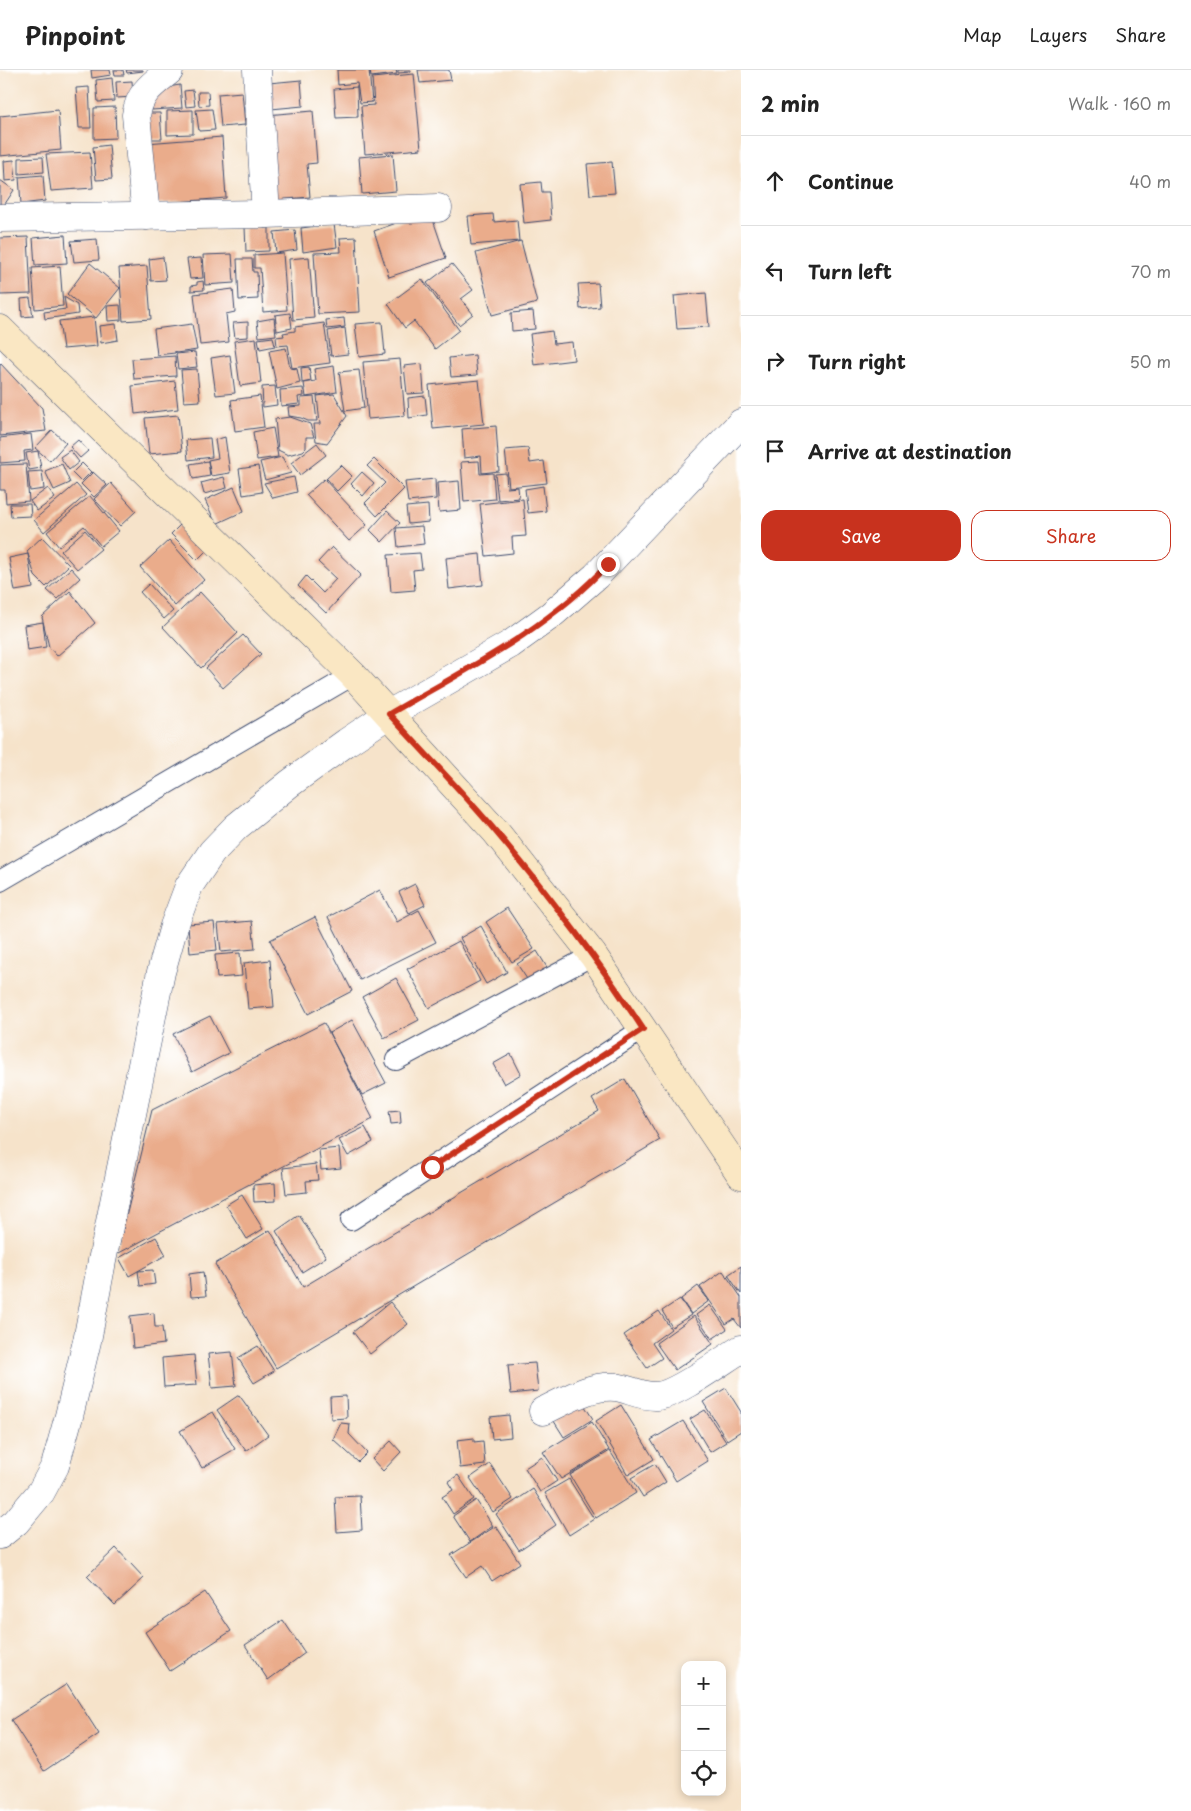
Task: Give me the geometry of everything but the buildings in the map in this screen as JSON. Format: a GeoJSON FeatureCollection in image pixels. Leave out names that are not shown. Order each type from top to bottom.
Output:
{"type":"FeatureCollection","features":[{"type":"Feature","properties":{"kind":"main road"},"geometry":{"type":"LineString","coordinates":[[0,329],[352,675],[496,832],[593,955],[741,1176]]}},
{"type":"Feature","properties":{"kind":"street"},"geometry":{"type":"LineString","coordinates":[[258,70],[266,214]]}},
{"type":"Feature","properties":{"kind":"street"},"geometry":{"type":"LineString","coordinates":[[146,216],[137,110],[142,96],[149,87],[169,71]]}},
{"type":"Feature","properties":{"kind":"street"},"geometry":{"type":"LineString","coordinates":[[0,218],[266,214],[438,208]]}},
{"type":"Feature","properties":{"kind":"street"},"geometry":{"type":"LineString","coordinates":[[0,1535],[16,1522],[42,1492],[55,1466],[88,1341],[102,1261],[161,972],[174,926],[189,886],[212,852],[236,828],[289,784],[389,714],[512,644],[551,615],[596,576],[741,423]]}},
{"type":"Feature","properties":{"kind":"street"},"geometry":{"type":"LineString","coordinates":[[543,1411],[593,1389],[616,1387],[634,1393],[658,1396],[691,1381],[741,1349]]}},
{"type":"Feature","properties":{"kind":"lane"},"geometry":{"type":"LineString","coordinates":[[0,881],[352,675]]}},
{"type":"Feature","properties":{"kind":"lane"},"geometry":{"type":"LineString","coordinates":[[396,1060],[593,955]]}},
{"type":"Feature","properties":{"kind":"lane"},"geometry":{"type":"LineString","coordinates":[[351,1220],[643,1029]]}},
{"type":"Feature","properties":{"kind":"route"},"geometry":{"type":"LineString","coordinates":[[432,1167],[643,1029],[580,937],[496,832],[389,714],[512,644],[551,615],[608,564]]}}]}
